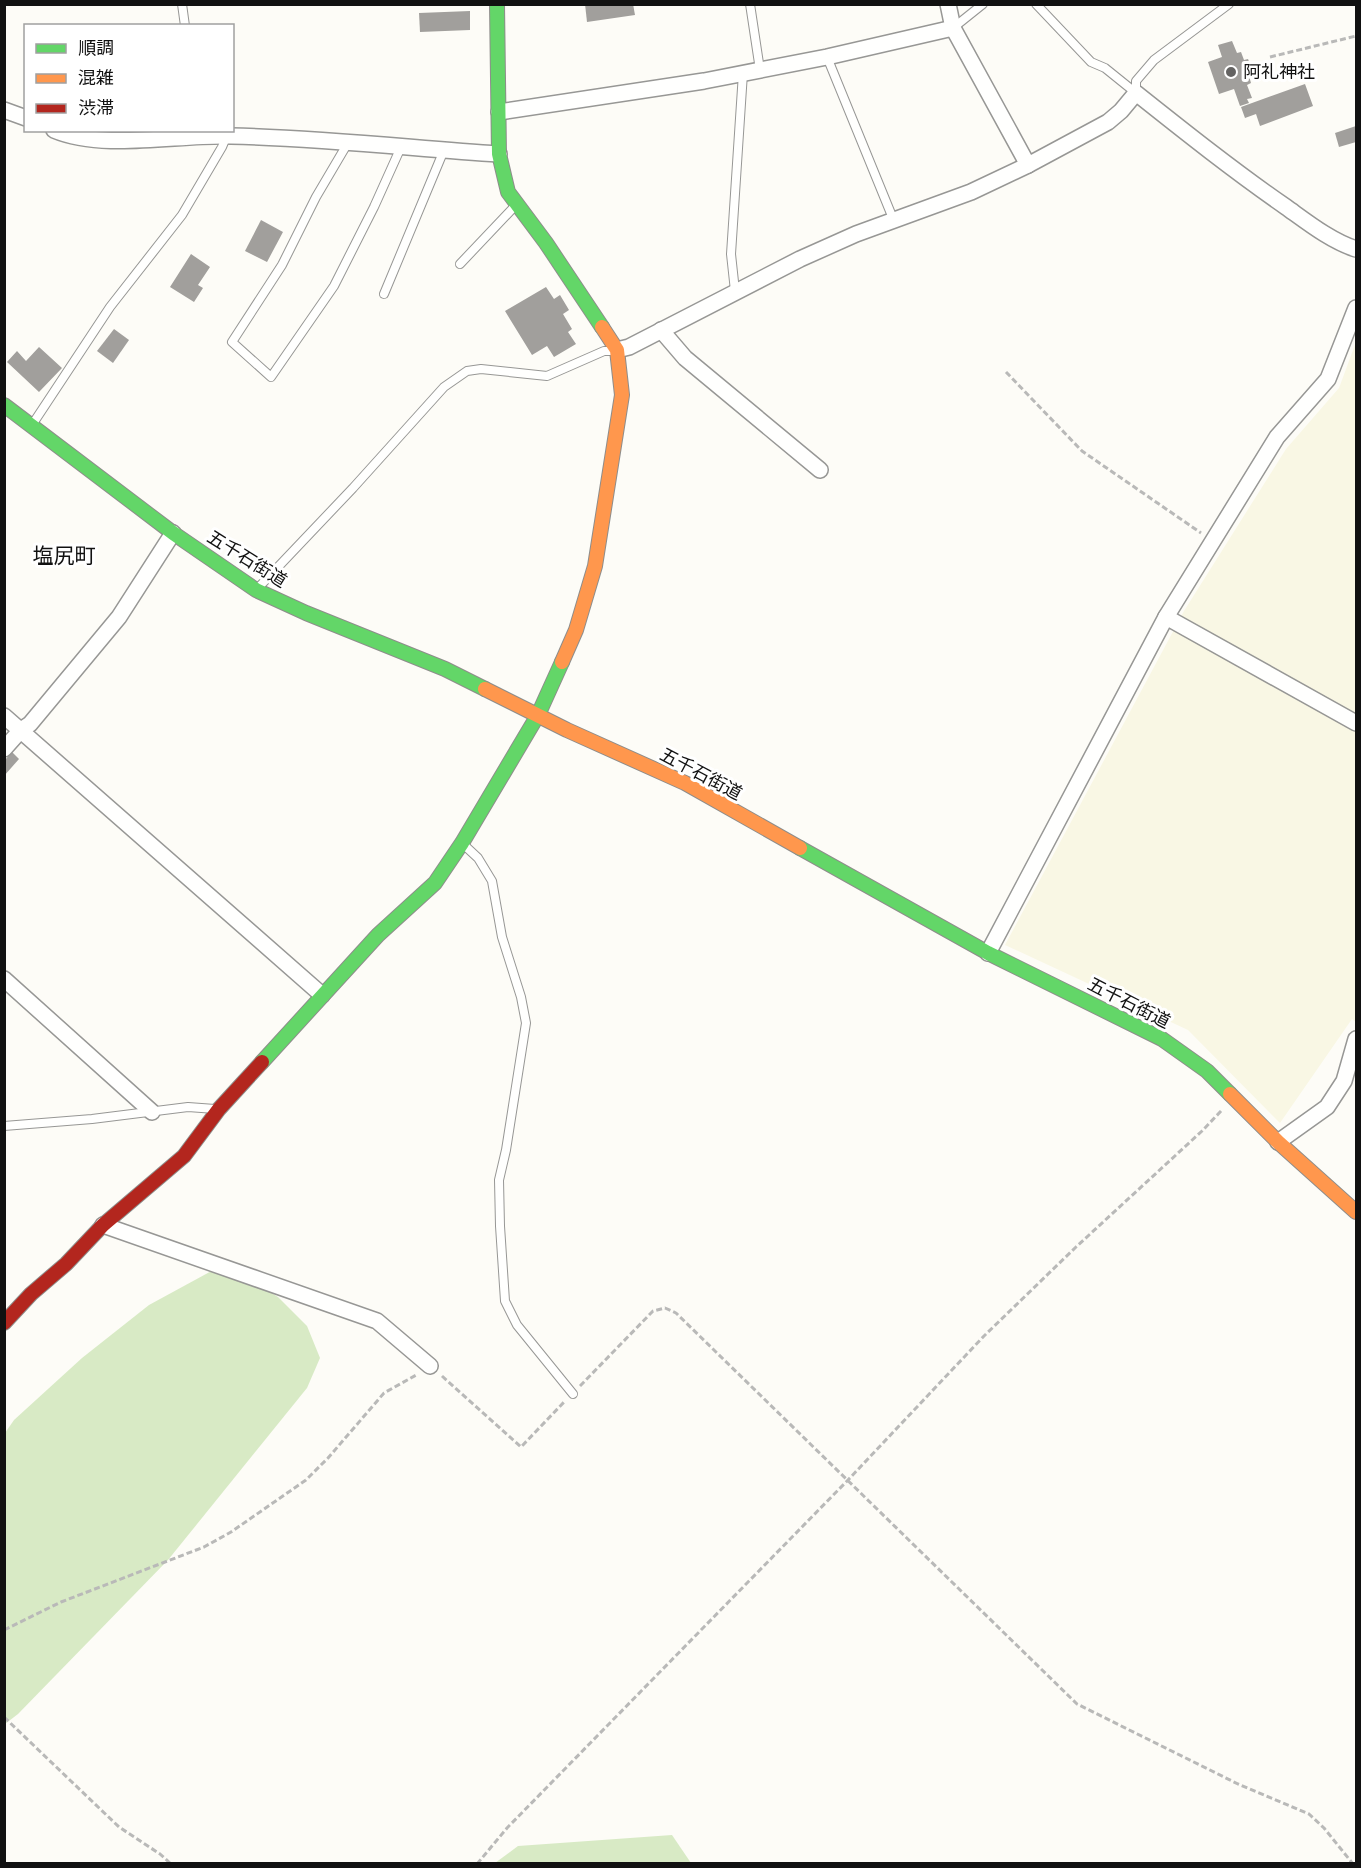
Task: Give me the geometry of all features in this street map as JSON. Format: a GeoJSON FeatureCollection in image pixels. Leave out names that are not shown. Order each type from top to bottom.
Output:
{"type":"FeatureCollection","features":[{"type":"Feature","properties":{"kind":"street"},"geometry":{"type":"LineString","coordinates":[[4,1323],[103,1225],[184,1156],[219,1109],[322,994],[378,935],[435,883],[462,843],[538,715],[576,630],[595,566],[622,395],[617,350],[546,243],[516,205],[505,183],[499,154],[497,4]]}},
{"type":"Feature","properties":{"kind":"street"},"geometry":{"type":"LineString","coordinates":[[948,4],[953,28],[1028,165]]}},
{"type":"Feature","properties":{"kind":"street"},"geometry":{"type":"LineString","coordinates":[[500,112],[760,70],[953,28]]}},
{"type":"Feature","properties":{"kind":"street"},"geometry":{"type":"LineString","coordinates":[[617,350],[800,259],[856,234],[971,192],[1028,165],[1108,122],[1122,111],[1136,93],[1236,173],[1317,229],[1356,249]]}},
{"type":"Feature","properties":{"kind":"street"},"geometry":{"type":"LineString","coordinates":[[4,110],[24,117]]}},
{"type":"Feature","properties":{"kind":"street"},"geometry":{"type":"LineString","coordinates":[[63,132],[101,140],[226,133],[499,154]]}},
{"type":"Feature","properties":{"kind":"street"},"geometry":{"type":"LineString","coordinates":[[988,953],[1166,616],[1277,437],[1329,380],[1356,308]]}},
{"type":"Feature","properties":{"kind":"street"},"geometry":{"type":"LineString","coordinates":[[661,330],[685,358],[820,470]]}},
{"type":"Feature","properties":{"kind":"street","name":"五千石街道"},"geometry":{"type":"LineString","coordinates":[[4,405],[173,533],[256,590],[306,613],[445,669],[685,783],[988,953],[1162,1040],[1207,1071],[1278,1143],[1356,1212]]}},
{"type":"Feature","properties":{"kind":"street"},"geometry":{"type":"LineString","coordinates":[[4,749],[21,730],[30,724],[118,617],[173,533]]}},
{"type":"Feature","properties":{"kind":"street"},"geometry":{"type":"LineString","coordinates":[[1166,616],[1356,723]]}},
{"type":"Feature","properties":{"kind":"street"},"geometry":{"type":"LineString","coordinates":[[4,716],[322,994]]}},
{"type":"Feature","properties":{"kind":"street"},"geometry":{"type":"LineString","coordinates":[[4,979],[152,1112]]}},
{"type":"Feature","properties":{"kind":"street"},"geometry":{"type":"LineString","coordinates":[[1278,1143],[1327,1107],[1344,1081],[1356,1039]]}},
{"type":"Feature","properties":{"kind":"street"},"geometry":{"type":"LineString","coordinates":[[103,1225],[377,1321],[430,1366]]}},
{"type":"Feature","properties":{"kind":"lane"},"geometry":{"type":"LineString","coordinates":[[182,4],[185,24]]}},
{"type":"Feature","properties":{"kind":"lane"},"geometry":{"type":"LineString","coordinates":[[750,4],[760,70]]}},
{"type":"Feature","properties":{"kind":"lane"},"geometry":{"type":"LineString","coordinates":[[953,28],[983,4]]}},
{"type":"Feature","properties":{"kind":"lane"},"geometry":{"type":"LineString","coordinates":[[1036,4],[1091,62],[1105,68],[1136,93]]}},
{"type":"Feature","properties":{"kind":"lane"},"geometry":{"type":"LineString","coordinates":[[1136,93],[1136,81],[1154,60],[1227,5]]}},
{"type":"Feature","properties":{"kind":"lane"},"geometry":{"type":"LineString","coordinates":[[827,57],[894,221]]}},
{"type":"Feature","properties":{"kind":"lane"},"geometry":{"type":"LineString","coordinates":[[735,291],[731,254],[743,73]]}},
{"type":"Feature","properties":{"kind":"lane"},"geometry":{"type":"LineString","coordinates":[[31,426],[110,307],[182,215],[226,133]]}},
{"type":"Feature","properties":{"kind":"lane"},"geometry":{"type":"LineString","coordinates":[[349,141],[316,197],[282,265],[232,342],[271,377],[334,286],[401,147]]}},
{"type":"Feature","properties":{"kind":"lane"},"geometry":{"type":"LineString","coordinates":[[384,294],[444,150]]}},
{"type":"Feature","properties":{"kind":"lane"},"geometry":{"type":"LineString","coordinates":[[460,264],[516,205]]}},
{"type":"Feature","properties":{"kind":"lane"},"geometry":{"type":"LineString","coordinates":[[256,590],[353,488],[444,387],[467,371],[481,369],[547,376],[604,351],[617,350]]}},
{"type":"Feature","properties":{"kind":"lane"},"geometry":{"type":"LineString","coordinates":[[462,843],[478,858],[492,881],[502,937],[521,997],[526,1023],[506,1150],[499,1180],[506,1301],[517,1324],[573,1394]]}},
{"type":"Feature","properties":{"kind":"lane"},"geometry":{"type":"LineString","coordinates":[[4,1126],[92,1119],[188,1107],[219,1109]]}},
{"type":"Feature","properties":{"kind":"path"},"geometry":{"type":"LineString","coordinates":[[1270,57],[1356,36]]}},
{"type":"Feature","properties":{"kind":"path"},"geometry":{"type":"LineString","coordinates":[[1006,372],[1082,451],[1213,541]]}},
{"type":"Feature","properties":{"kind":"path"},"geometry":{"type":"LineString","coordinates":[[477,1863],[507,1828],[848,1480],[984,1336],[1076,1246],[1202,1131],[1234,1097]]}},
{"type":"Feature","properties":{"kind":"path"},"geometry":{"type":"LineString","coordinates":[[4,1629],[61,1602],[204,1547],[231,1532],[306,1480],[384,1394],[430,1366],[521,1447],[653,1311],[665,1308],[676,1313],[1077,1704],[1238,1784],[1309,1814],[1324,1828],[1353,1863]]}},
{"type":"Feature","properties":{"kind":"path"},"geometry":{"type":"LineString","coordinates":[[4,1717],[119,1827],[171,1863]]}},
{"type":"Feature","properties":{"kind":"shaded area"},"geometry":{"type":"Polygon","coordinates":[[[1356,342],[1356,1022],[1352,1019],[1280,1123],[1188,1030],[1005,945],[1184,611],[1286,449],[1339,388],[1356,342]]]}},
{"type":"Feature","properties":{"kind":"green space"},"geometry":{"type":"Polygon","coordinates":[[[217,1268],[248,1278],[278,1297],[307,1326],[320,1358],[307,1388],[168,1560],[18,1714],[5,1724],[5,1433],[14,1420],[82,1358],[149,1305],[217,1268]]]}},
{"type":"Feature","properties":{"kind":"green space"},"geometry":{"type":"Polygon","coordinates":[[[672,1835],[691,1863],[495,1863],[518,1846],[672,1835]]]}},
{"type":"Feature","properties":{"kind":"building"},"geometry":{"type":"Polygon","coordinates":[[[585,4],[633,4],[635,15],[587,22],[585,4]]]}},
{"type":"Feature","properties":{"kind":"building"},"geometry":{"type":"Polygon","coordinates":[[[470,11],[470,30],[420,32],[419,13],[470,11]]]}},
{"type":"Feature","properties":{"kind":"building"},"geometry":{"type":"Polygon","coordinates":[[[1232,41],[1237,53],[1241,52],[1244,60],[1248,59],[1254,75],[1249,76],[1251,83],[1247,85],[1252,98],[1247,99],[1249,103],[1240,106],[1234,89],[1219,94],[1208,62],[1222,57],[1218,45],[1232,41]]]}},
{"type":"Feature","properties":{"kind":"building"},"geometry":{"type":"Polygon","coordinates":[[[1305,84],[1313,106],[1260,126],[1256,114],[1245,118],[1241,107],[1305,84]]]}},
{"type":"Feature","properties":{"kind":"building"},"geometry":{"type":"Polygon","coordinates":[[[1356,126],[1356,142],[1339,147],[1335,133],[1356,126]]]}},
{"type":"Feature","properties":{"kind":"building"},"geometry":{"type":"Polygon","coordinates":[[[261,220],[283,232],[267,262],[245,251],[261,220]]]}},
{"type":"Feature","properties":{"kind":"building"},"geometry":{"type":"Polygon","coordinates":[[[191,254],[210,267],[198,285],[203,288],[194,302],[170,287],[191,254]]]}},
{"type":"Feature","properties":{"kind":"building"},"geometry":{"type":"Polygon","coordinates":[[[546,287],[554,299],[560,295],[569,310],[563,314],[572,329],[568,332],[576,344],[554,357],[547,346],[532,355],[505,311],[546,287]]]}},
{"type":"Feature","properties":{"kind":"building"},"geometry":{"type":"Polygon","coordinates":[[[114,329],[129,340],[113,363],[97,351],[114,329]]]}},
{"type":"Feature","properties":{"kind":"building"},"geometry":{"type":"Polygon","coordinates":[[[39,347],[62,368],[39,392],[7,362],[17,351],[26,361],[39,347]]]}},
{"type":"Feature","properties":{"kind":"building"},"geometry":{"type":"Polygon","coordinates":[[[12,752],[19,759],[4,776],[4,761],[12,752]]]}},
{"type":"Feature","properties":{"kind":"traffic: fast"},"geometry":{"type":"LineString","coordinates":[[497,4],[499,154],[508,192],[546,243],[602,327]]}},
{"type":"Feature","properties":{"kind":"traffic: fast"},"geometry":{"type":"LineString","coordinates":[[4,405],[173,533],[256,590],[306,613],[445,669],[485,689]]}},
{"type":"Feature","properties":{"kind":"traffic: fast"},"geometry":{"type":"LineString","coordinates":[[262,1062],[378,935],[435,883],[462,843],[538,715],[562,662]]}},
{"type":"Feature","properties":{"kind":"traffic: fast"},"geometry":{"type":"LineString","coordinates":[[800,848],[988,953],[1162,1039],[1207,1071],[1230,1094]]}},
{"type":"Feature","properties":{"kind":"traffic: slow"},"geometry":{"type":"LineString","coordinates":[[562,662],[576,630],[595,566],[622,395],[617,350],[602,327]]}},
{"type":"Feature","properties":{"kind":"traffic: slow"},"geometry":{"type":"LineString","coordinates":[[485,689],[567,730],[685,783],[800,848]]}},
{"type":"Feature","properties":{"kind":"traffic: slow"},"geometry":{"type":"LineString","coordinates":[[1230,1094],[1278,1142],[1356,1212]]}},
{"type":"Feature","properties":{"kind":"traffic: jam"},"geometry":{"type":"LineString","coordinates":[[4,1323],[103,1225],[184,1156],[219,1109],[262,1062]]}},
{"type":"Feature","properties":{"kind":"place","name":"阿礼神社"},"geometry":{"type":"Point","coordinates":[1231,72]}},
{"type":"Feature","properties":{"kind":"district","name":"塩尻町"},"geometry":{"type":"Point","coordinates":[64,556]}}]}
